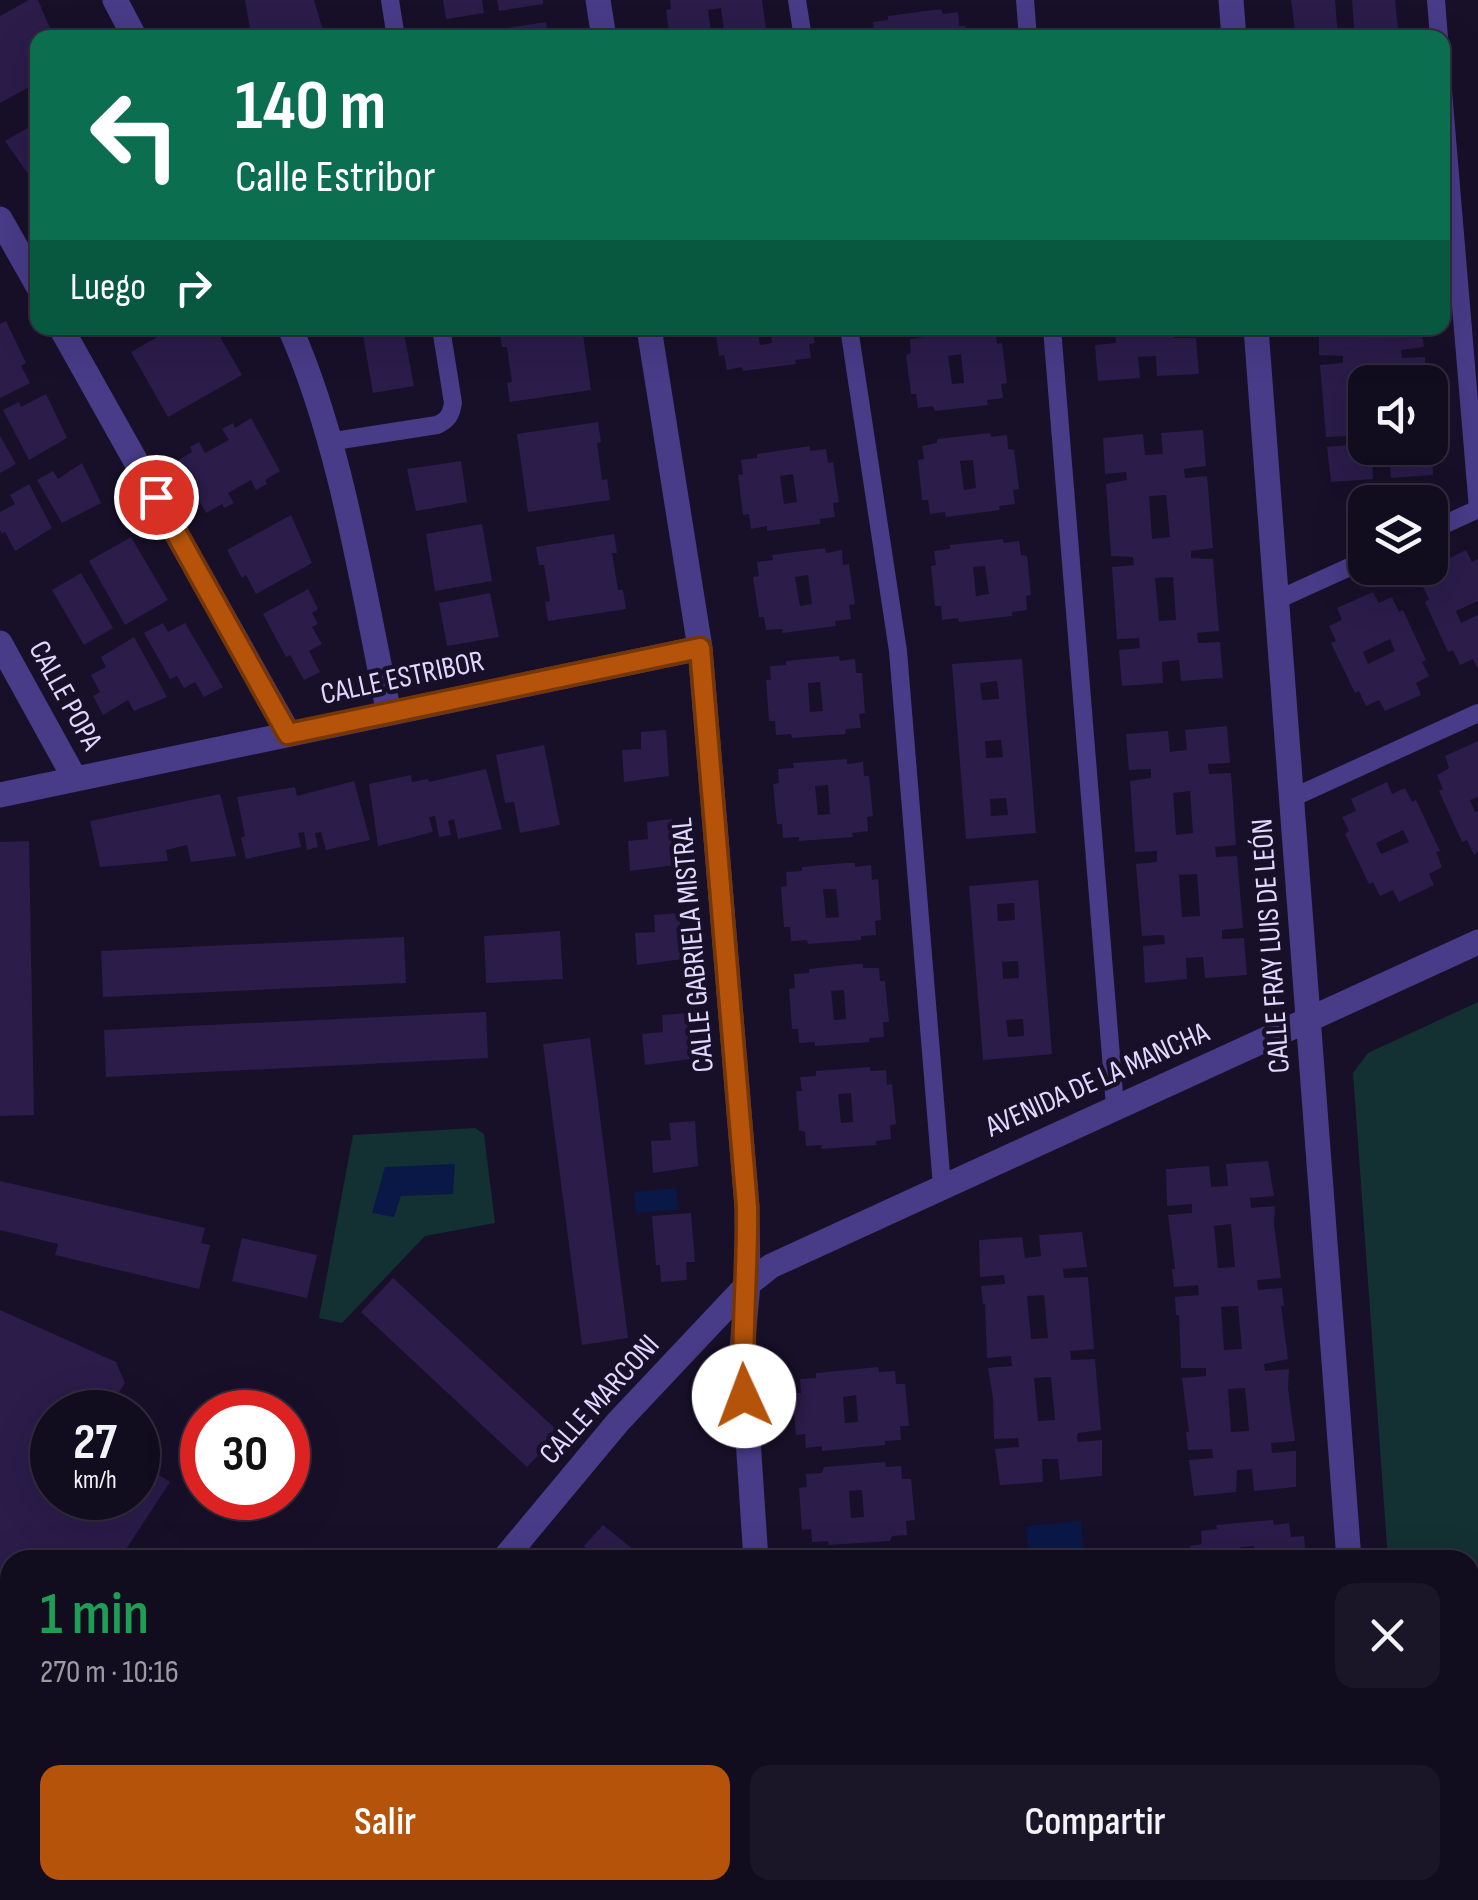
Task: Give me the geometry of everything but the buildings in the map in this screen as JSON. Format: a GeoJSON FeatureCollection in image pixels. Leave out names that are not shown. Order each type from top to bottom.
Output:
{"type":"FeatureCollection","features":[{"type":"Feature","properties":{"kind":"street"},"geometry":{"type":"LineString","coordinates":[[114,0],[131,30]]}},
{"type":"Feature","properties":{"kind":"street"},"geometry":{"type":"LineString","coordinates":[[598,0],[603,30]]}},
{"type":"Feature","properties":{"kind":"street"},"geometry":{"type":"LineString","coordinates":[[1231,0],[1233,30]]}},
{"type":"Feature","properties":{"kind":"street"},"geometry":{"type":"LineString","coordinates":[[0,219],[30,272]]}},
{"type":"Feature","properties":{"kind":"street"},"geometry":{"type":"LineString","coordinates":[[65,335],[288,734]]}},
{"type":"Feature","properties":{"kind":"street"},"geometry":{"type":"LineString","coordinates":[[293,335],[328,442],[389,713]]}},
{"type":"Feature","properties":{"kind":"street","name":"CALLE GABRIELA MISTRAL"},"geometry":{"type":"LineString","coordinates":[[651,335],[700,648],[745,1177],[748,1284],[742,1349],[755,1550]]}},
{"type":"Feature","properties":{"kind":"street","name":"CALLE FRAY LUIS DE LEÓN"},"geometry":{"type":"LineString","coordinates":[[1257,335],[1347,1550]]}},
{"type":"Feature","properties":{"kind":"street","name":"CALLE POPA"},"geometry":{"type":"LineString","coordinates":[[0,643],[75,779]]}},
{"type":"Feature","properties":{"kind":"street","name":"CALLE ESTRIBOR"},"geometry":{"type":"LineString","coordinates":[[0,794],[700,648]]}},
{"type":"Feature","properties":{"kind":"street","name":"AVENIDA DE LA MANCHA"},"geometry":{"type":"LineString","coordinates":[[748,1284],[795,1252],[1478,942]]}},
{"type":"Feature","properties":{"kind":"street","name":"CALLE MARCONI"},"geometry":{"type":"LineString","coordinates":[[511,1550],[618,1422],[748,1284]]}},
{"type":"Feature","properties":{"kind":"lane"},"geometry":{"type":"LineString","coordinates":[[390,0],[395,30]]}},
{"type":"Feature","properties":{"kind":"lane"},"geometry":{"type":"LineString","coordinates":[[797,0],[802,30]]}},
{"type":"Feature","properties":{"kind":"lane"},"geometry":{"type":"LineString","coordinates":[[1025,0],[1027,30]]}},
{"type":"Feature","properties":{"kind":"lane"},"geometry":{"type":"LineString","coordinates":[[1436,0],[1438,30]]}},
{"type":"Feature","properties":{"kind":"lane"},"geometry":{"type":"LineString","coordinates":[[1448,522],[1478,509],[1450,222]]}},
{"type":"Feature","properties":{"kind":"lane"},"geometry":{"type":"LineString","coordinates":[[328,442],[437,425],[446,420],[452,413],[452,403],[442,335]]}},
{"type":"Feature","properties":{"kind":"lane"},"geometry":{"type":"LineString","coordinates":[[851,335],[898,651],[942,1186]]}},
{"type":"Feature","properties":{"kind":"lane"},"geometry":{"type":"LineString","coordinates":[[1053,335],[1115,1106]]}},
{"type":"Feature","properties":{"kind":"lane"},"geometry":{"type":"LineString","coordinates":[[1277,600],[1348,568]]}},
{"type":"Feature","properties":{"kind":"lane"},"geometry":{"type":"LineString","coordinates":[[1292,798],[1478,713]]}},
{"type":"Feature","properties":{"kind":"green space"},"geometry":{"type":"Polygon","coordinates":[[[1478,1002],[1478,1550],[1387,1550],[1353,1073],[1368,1053],[1478,1002]]]}},
{"type":"Feature","properties":{"kind":"green space"},"geometry":{"type":"Polygon","coordinates":[[[475,1128],[484,1134],[495,1223],[425,1236],[342,1323],[319,1318],[353,1135],[475,1128]]]}},
{"type":"Feature","properties":{"kind":"water"},"geometry":{"type":"Polygon","coordinates":[[[455,1164],[453,1194],[401,1196],[394,1217],[372,1213],[385,1167],[455,1164]]]}},
{"type":"Feature","properties":{"kind":"water"},"geometry":{"type":"Polygon","coordinates":[[[676,1188],[678,1210],[636,1213],[634,1192],[676,1188]]]}},
{"type":"Feature","properties":{"kind":"water"},"geometry":{"type":"Polygon","coordinates":[[[1081,1521],[1084,1550],[1028,1550],[1026,1526],[1081,1521]]]}},
{"type":"Feature","properties":{"kind":"route"},"geometry":{"type":"LineString","coordinates":[[156,497],[288,734],[700,648],[747,1207],[744,1396]]}}]}
